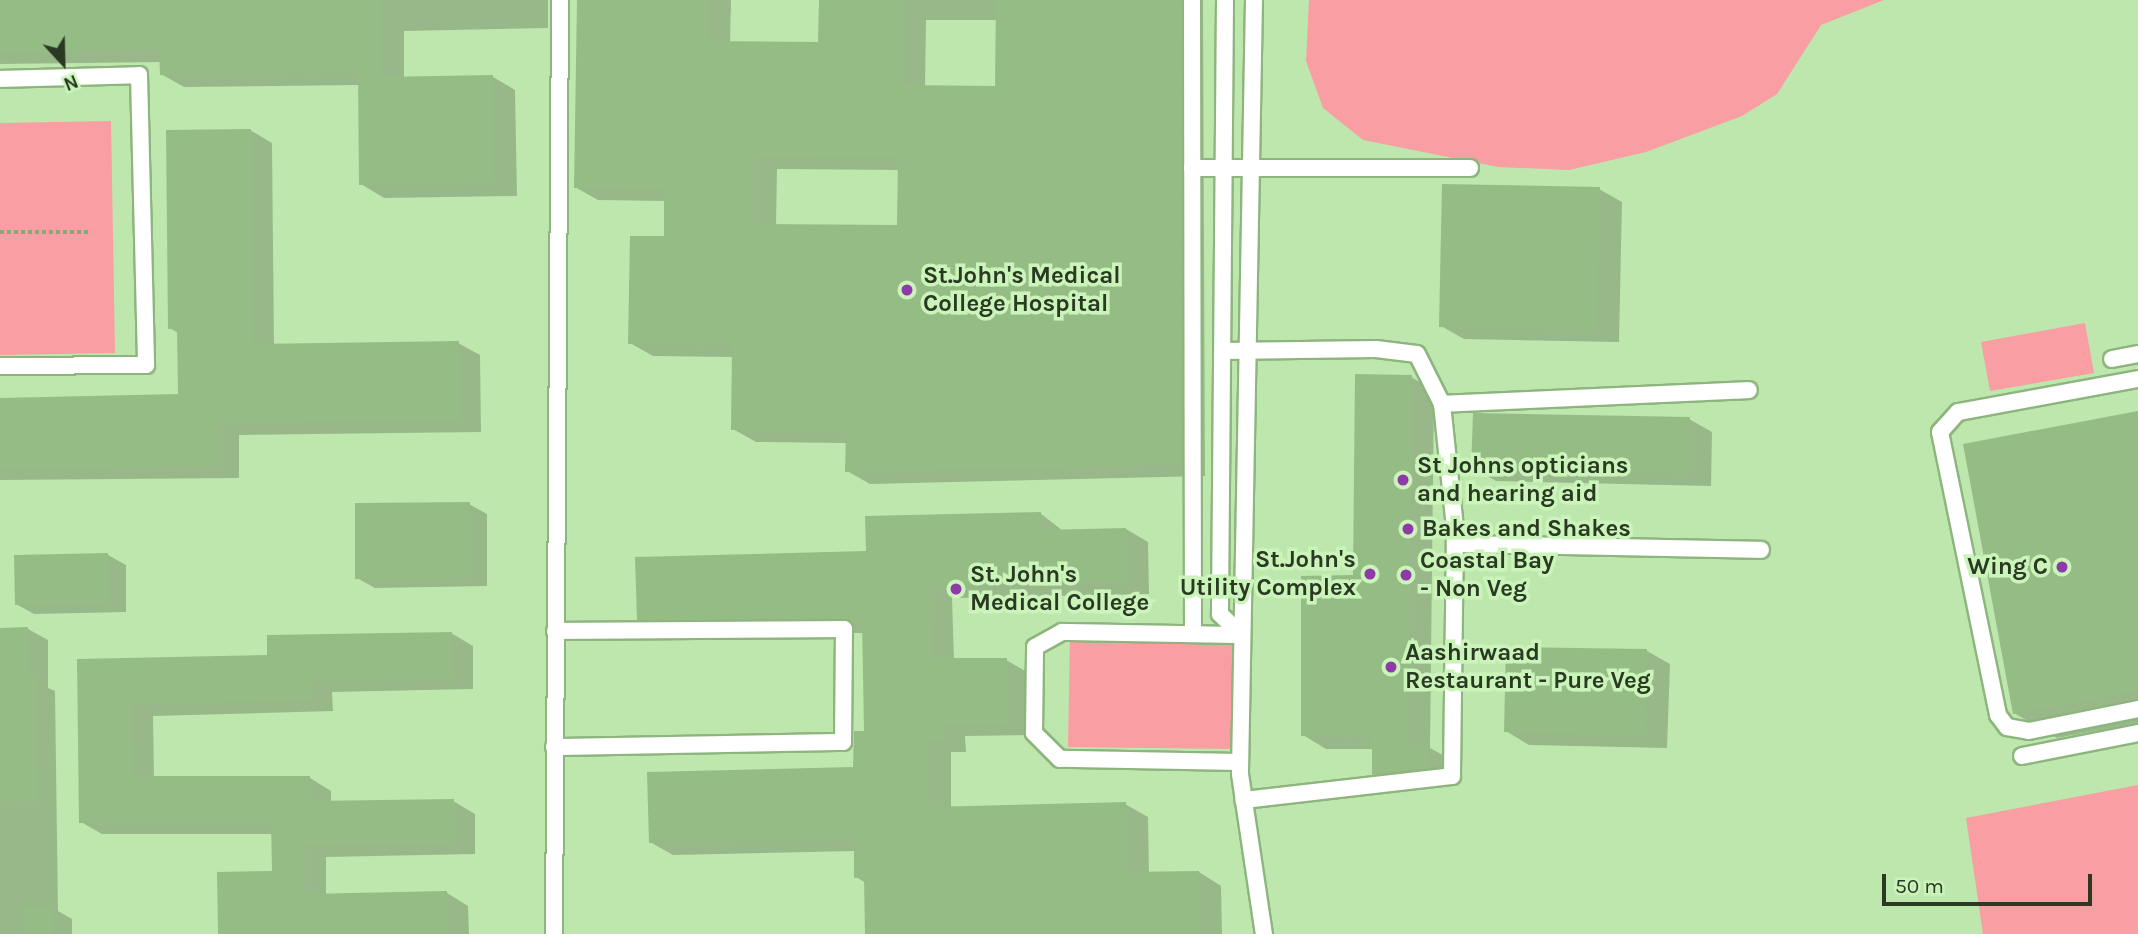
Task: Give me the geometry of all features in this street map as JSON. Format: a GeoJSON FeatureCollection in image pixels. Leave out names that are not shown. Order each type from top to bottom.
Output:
{"type":"FeatureCollection","features":[{"type":"Feature","properties":{"kind":"lane"},"geometry":{"type":"LineString","coordinates":[[554,934],[560,0]]}},
{"type":"Feature","properties":{"kind":"lane"},"geometry":{"type":"LineString","coordinates":[[1192,0],[1193,634]]}},
{"type":"Feature","properties":{"kind":"lane"},"geometry":{"type":"LineString","coordinates":[[1225,0],[1226,168],[1220,614],[1242,635]]}},
{"type":"Feature","properties":{"kind":"lane"},"geometry":{"type":"LineString","coordinates":[[1254,0],[1240,762],[1243,800],[1264,934]]}},
{"type":"Feature","properties":{"kind":"lane"},"geometry":{"type":"LineString","coordinates":[[0,79],[139,75],[146,365],[0,366]]}},
{"type":"Feature","properties":{"kind":"lane"},"geometry":{"type":"LineString","coordinates":[[1192,168],[1470,168]]}},
{"type":"Feature","properties":{"kind":"lane"},"geometry":{"type":"LineString","coordinates":[[1223,351],[1376,349],[1416,354],[1442,404],[1455,544],[1452,776],[1243,800]]}},
{"type":"Feature","properties":{"kind":"lane"},"geometry":{"type":"LineString","coordinates":[[2112,359],[2138,354]]}},
{"type":"Feature","properties":{"kind":"lane"},"geometry":{"type":"LineString","coordinates":[[2138,379],[1958,412],[1940,432],[1998,715],[2007,727],[2029,731],[2138,709]]}},
{"type":"Feature","properties":{"kind":"lane"},"geometry":{"type":"LineString","coordinates":[[1442,404],[1749,390]]}},
{"type":"Feature","properties":{"kind":"lane"},"geometry":{"type":"LineString","coordinates":[[1455,544],[1760,550]]}},
{"type":"Feature","properties":{"kind":"lane"},"geometry":{"type":"LineString","coordinates":[[554,747],[843,743],[844,629],[555,631]]}},
{"type":"Feature","properties":{"kind":"lane"},"geometry":{"type":"LineString","coordinates":[[1240,762],[1060,759],[1034,733],[1035,647],[1062,632],[1242,635]]}},
{"type":"Feature","properties":{"kind":"lane"},"geometry":{"type":"LineString","coordinates":[[2022,756],[2138,733]]}},
{"type":"Feature","properties":{"kind":"path"},"geometry":{"type":"LineString","coordinates":[[0,232],[89,232]]}},
{"type":"Feature","properties":{"kind":"shaded area"},"geometry":{"type":"Polygon","coordinates":[[[1309,0],[1884,0],[1821,25],[1777,94],[1742,116],[1646,152],[1569,170],[1498,167],[1363,140],[1323,108],[1306,61],[1309,0]]]}},
{"type":"Feature","properties":{"kind":"shaded area"},"geometry":{"type":"Polygon","coordinates":[[[111,121],[115,353],[0,355],[0,123],[111,121]]]}},
{"type":"Feature","properties":{"kind":"shaded area"},"geometry":{"type":"Polygon","coordinates":[[[2085,323],[2094,373],[1990,391],[1981,342],[2085,323]]]}},
{"type":"Feature","properties":{"kind":"shaded area"},"geometry":{"type":"Polygon","coordinates":[[[1070,635],[1239,637],[1237,749],[1068,747],[1070,635]]]}},
{"type":"Feature","properties":{"kind":"shaded area"},"geometry":{"type":"Polygon","coordinates":[[[2138,785],[2138,934],[1983,934],[1966,818],[2138,785]]]}},
{"type":"Feature","properties":{"kind":"building"},"geometry":{"type":"Polygon","coordinates":[[[0,0],[381,0],[382,77],[493,75],[494,183],[359,185],[358,72],[160,75],[159,49],[0,52],[0,0]]]}},
{"type":"Feature","properties":{"kind":"building","name":"St.John's Medical College Hospital"},"geometry":{"type":"Polygon","coordinates":[[[577,0],[708,0],[707,41],[818,42],[819,0],[903,0],[902,85],[995,86],[996,0],[1181,0],[1182,464],[845,472],[846,431],[731,430],[732,345],[628,344],[630,236],[664,236],[664,189],[574,188],[577,0]],[[754,157],[753,224],[897,225],[898,158],[754,157]]]}},
{"type":"Feature","properties":{"kind":"building"},"geometry":{"type":"Polygon","coordinates":[[[251,129],[253,344],[459,341],[460,420],[217,423],[218,466],[0,468],[0,398],[178,394],[177,329],[168,329],[166,130],[251,129]]]}},
{"type":"Feature","properties":{"kind":"building"},"geometry":{"type":"Polygon","coordinates":[[[1442,184],[1600,187],[1596,330],[1439,327],[1442,184]]]}},
{"type":"Feature","properties":{"kind":"building"},"geometry":{"type":"Polygon","coordinates":[[[1355,374],[1412,375],[1408,746],[1427,745],[1427,768],[1372,775],[1372,737],[1301,736],[1301,576],[1353,575],[1355,374]]]}},
{"type":"Feature","properties":{"kind":"building","name":"Wing C"},"geometry":{"type":"Polygon","coordinates":[[[2138,411],[2138,691],[2013,714],[1963,444],[2138,411]]]}},
{"type":"Feature","properties":{"kind":"building"},"geometry":{"type":"Polygon","coordinates":[[[1473,413],[1690,417],[1689,473],[1471,469],[1473,413]]]}},
{"type":"Feature","properties":{"kind":"building"},"geometry":{"type":"Polygon","coordinates":[[[470,502],[470,577],[355,579],[355,503],[470,502]]]}},
{"type":"Feature","properties":{"kind":"building"},"geometry":{"type":"Polygon","coordinates":[[[1041,512],[1041,530],[1126,528],[1127,582],[930,586],[932,658],[1007,658],[1008,723],[943,724],[943,739],[928,740],[929,807],[1126,802],[1127,872],[1199,871],[1200,934],[865,934],[864,877],[854,878],[854,838],[649,843],[647,772],[853,767],[854,731],[864,731],[862,621],[637,620],[635,557],[866,551],[865,516],[1041,512]]]}},
{"type":"Feature","properties":{"kind":"building"},"geometry":{"type":"Polygon","coordinates":[[[108,553],[109,603],[15,605],[14,555],[108,553]]]}},
{"type":"Feature","properties":{"kind":"building"},"geometry":{"type":"Polygon","coordinates":[[[28,627],[29,678],[35,678],[37,801],[0,802],[0,628],[28,627]]]}},
{"type":"Feature","properties":{"kind":"building"},"geometry":{"type":"Polygon","coordinates":[[[452,632],[452,678],[311,681],[311,700],[132,704],[133,776],[310,776],[310,801],[454,799],[454,843],[305,845],[305,894],[447,891],[448,934],[218,934],[217,872],[272,871],[271,823],[79,823],[77,659],[267,655],[267,635],[452,632]]]}},
{"type":"Feature","properties":{"kind":"building"},"geometry":{"type":"Polygon","coordinates":[[[1506,647],[1647,649],[1645,736],[1504,732],[1506,647]]]}},
{"type":"Feature","properties":{"kind":"building"},"geometry":{"type":"Polygon","coordinates":[[[53,906],[53,934],[24,934],[23,907],[53,906]]]}},
{"type":"Feature","properties":{"kind":"place","name":"St.John's Medical College Hospital"},"geometry":{"type":"Point","coordinates":[907,290]}},
{"type":"Feature","properties":{"kind":"place","name":"St Johns opticians and hearing aid"},"geometry":{"type":"Point","coordinates":[1403,480]}},
{"type":"Feature","properties":{"kind":"place","name":"Bakes and Shakes"},"geometry":{"type":"Point","coordinates":[1408,529]}},
{"type":"Feature","properties":{"kind":"place","name":"Wing C"},"geometry":{"type":"Point","coordinates":[2062,567]}},
{"type":"Feature","properties":{"kind":"place","name":"St.John's Utility Complex"},"geometry":{"type":"Point","coordinates":[1370,574]}},
{"type":"Feature","properties":{"kind":"place","name":"Coastal Bay - Non Veg"},"geometry":{"type":"Point","coordinates":[1406,575]}},
{"type":"Feature","properties":{"kind":"place","name":"St. John's Medical College"},"geometry":{"type":"Point","coordinates":[956,589]}},
{"type":"Feature","properties":{"kind":"place","name":"Aashirwaad Restaurant - Pure Veg"},"geometry":{"type":"Point","coordinates":[1391,667]}}]}
